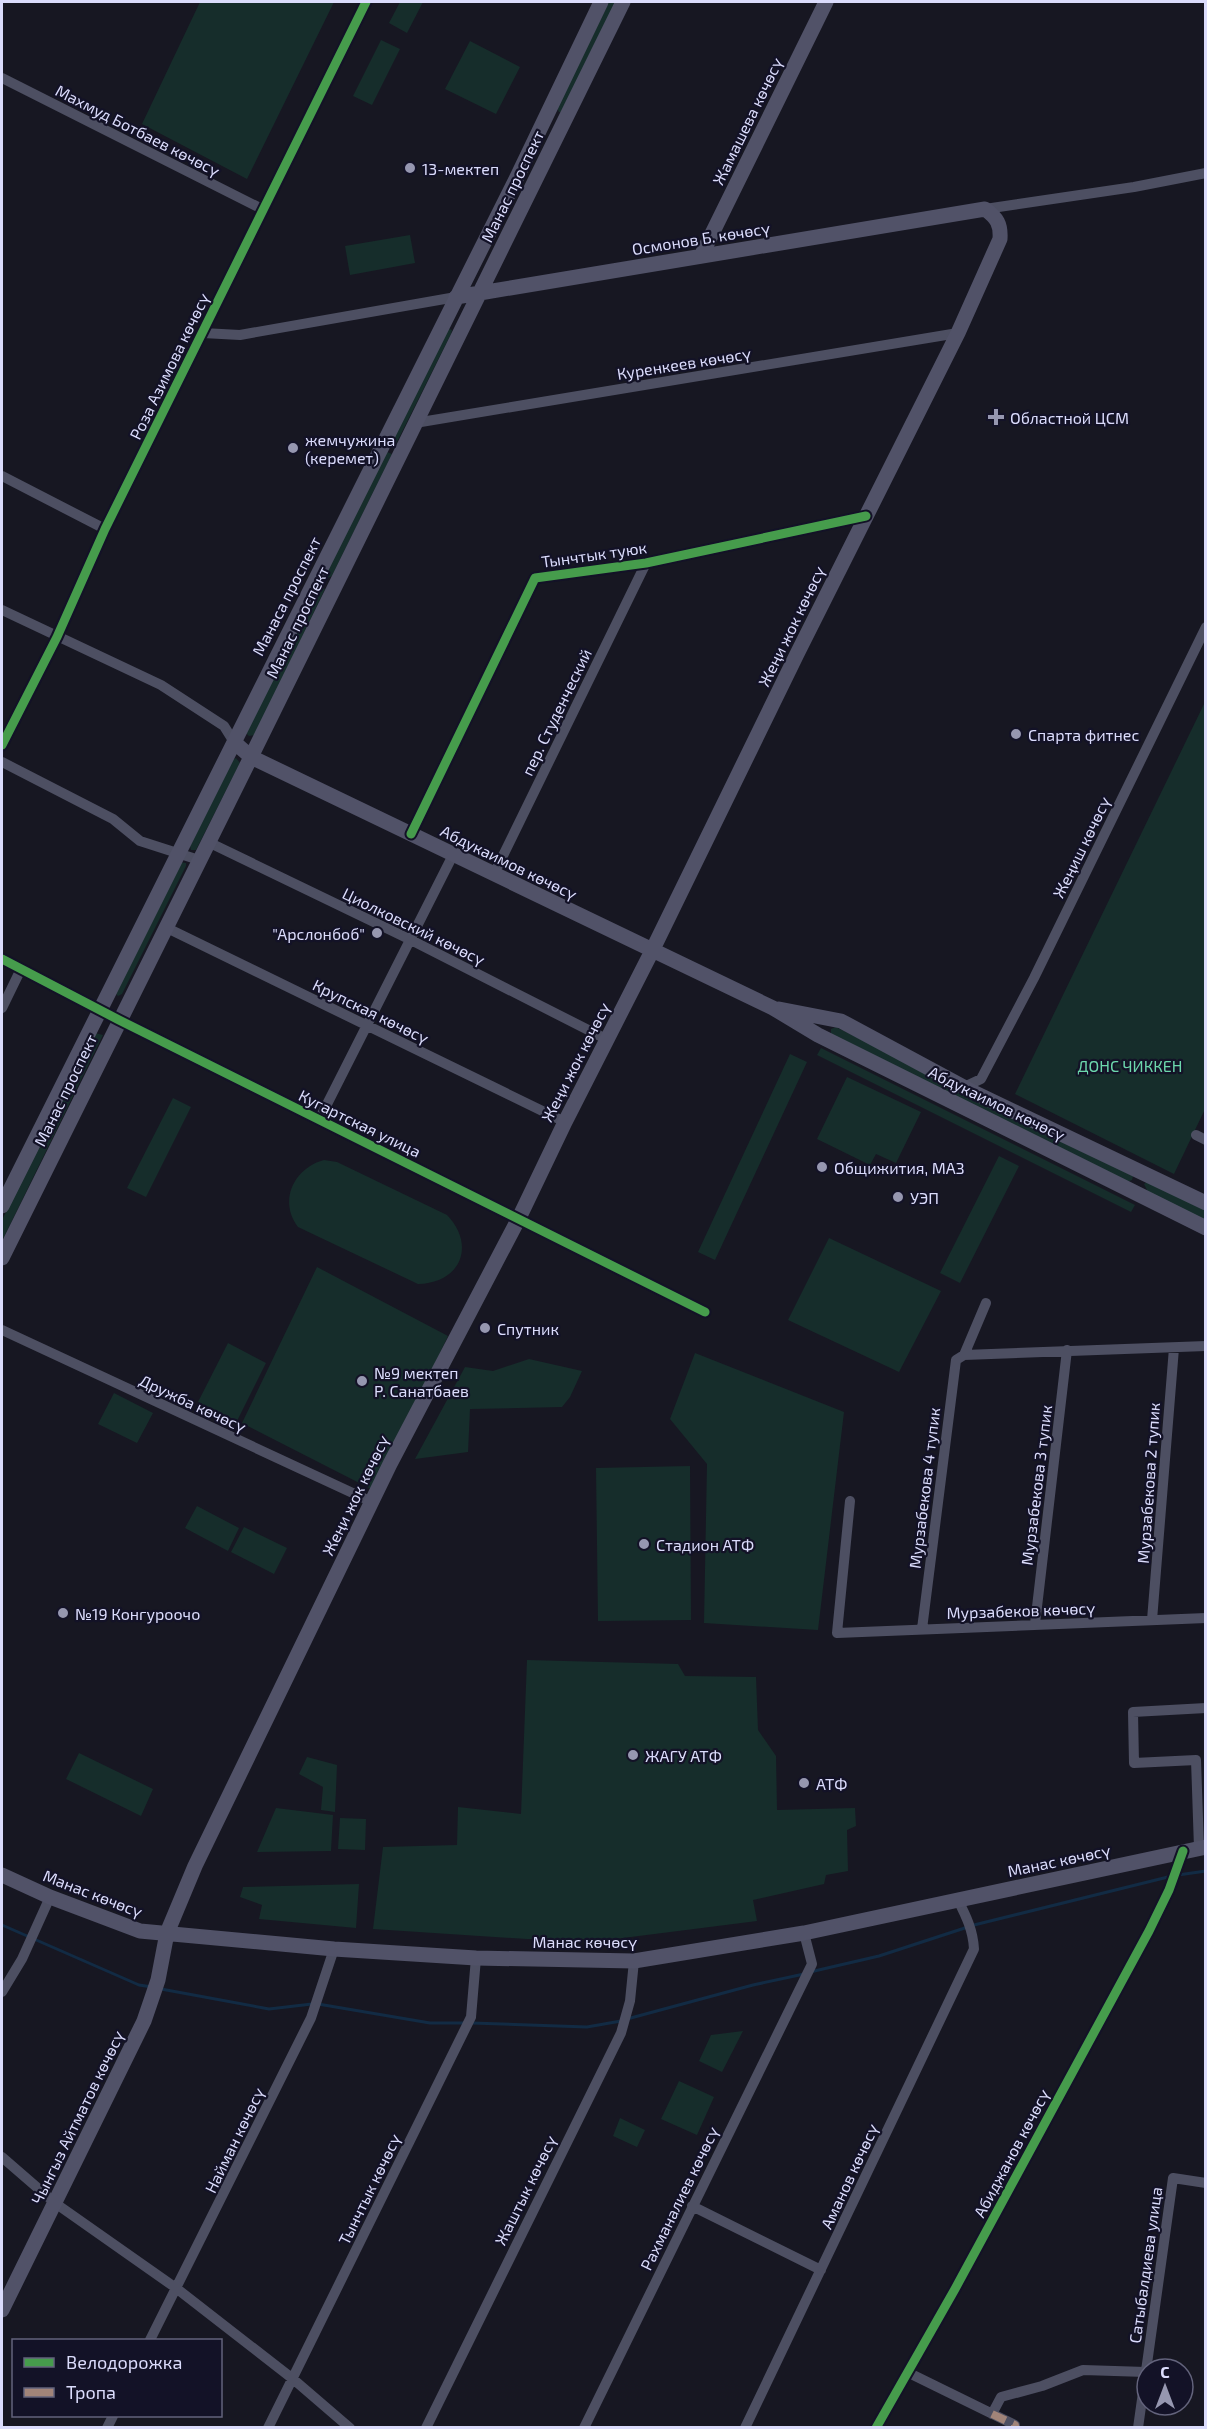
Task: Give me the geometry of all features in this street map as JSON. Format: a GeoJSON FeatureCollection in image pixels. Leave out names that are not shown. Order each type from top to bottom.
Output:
{"type":"FeatureCollection","features":[{"type":"Feature","properties":{"kind":"main road","name":"Манаса проспект"},"geometry":{"type":"LineString","coordinates":[[2,1206],[516,179],[601,2]]}},
{"type":"Feature","properties":{"kind":"main road","name":"Манас проспект"},"geometry":{"type":"LineString","coordinates":[[2,1258],[623,2]]}},
{"type":"Feature","properties":{"kind":"main road","name":"Жамашева көчөсү"},"geometry":{"type":"LineString","coordinates":[[701,256],[826,2]]}},
{"type":"Feature","properties":{"kind":"main road"},"geometry":{"type":"LineString","coordinates":[[549,109],[566,118]]}},
{"type":"Feature","properties":{"kind":"main road"},"geometry":{"type":"LineString","coordinates":[[516,179],[532,187]]}},
{"type":"Feature","properties":{"kind":"main road","name":"Осмонов Б. көчөсү"},"geometry":{"type":"LineString","coordinates":[[456,297],[985,210]]}},
{"type":"Feature","properties":{"kind":"main road","name":"Жеңи жок көчөсү"},"geometry":{"type":"LineString","coordinates":[[167,1933],[181,1896],[372,1502],[519,1218],[958,333],[1000,239],[1001,229],[996,218],[985,210]]}},
{"type":"Feature","properties":{"kind":"main road"},"geometry":{"type":"LineString","coordinates":[[382,445],[400,454]]}},
{"type":"Feature","properties":{"kind":"main road"},"geometry":{"type":"LineString","coordinates":[[316,577],[335,586]]}},
{"type":"Feature","properties":{"kind":"main road","name":"Абдукаимов көчөсү"},"geometry":{"type":"LineString","coordinates":[[234,742],[251,757],[773,1008],[818,1035],[1206,1228]]}},
{"type":"Feature","properties":{"kind":"main road","name":"Абдукаимов көчөсү"},"geometry":{"type":"LineString","coordinates":[[773,1008],[840,1021],[964,1087],[1206,1203]]}},
{"type":"Feature","properties":{"kind":"main road"},"geometry":{"type":"LineString","coordinates":[[1132,1191],[1141,1171]]}},
{"type":"Feature","properties":{"kind":"main road","name":"Манас көчөсү"},"geometry":{"type":"LineString","coordinates":[[2,1875],[50,1897],[140,1931],[334,1949],[476,1958],[634,1961],[804,1934],[958,1900],[1181,1858],[1203,1848]]}},
{"type":"Feature","properties":{"kind":"main road","name":"Чынгыз Айтматов көчөсү"},"geometry":{"type":"LineString","coordinates":[[2,2310],[153,1997],[159,1980],[167,1933]]}},
{"type":"Feature","properties":{"kind":"street","name":"Роза Азимова көчөсү"},"geometry":{"type":"LineString","coordinates":[[2,745],[57,636],[105,528],[366,2]]}},
{"type":"Feature","properties":{"kind":"street","name":"Махмуд Ботбаев көчөсү"},"geometry":{"type":"LineString","coordinates":[[2,78],[262,209]]}},
{"type":"Feature","properties":{"kind":"street","name":"Осмонов Б. көчөсү"},"geometry":{"type":"LineString","coordinates":[[985,210],[1134,188],[1206,173]]}},
{"type":"Feature","properties":{"kind":"street","name":"Осмонов Б. көчөсү"},"geometry":{"type":"LineString","coordinates":[[203,333],[240,335],[456,297]]}},
{"type":"Feature","properties":{"kind":"street","name":"Куренкеев көчөсү"},"geometry":{"type":"LineString","coordinates":[[415,423],[958,333]]}},
{"type":"Feature","properties":{"kind":"street"},"geometry":{"type":"LineString","coordinates":[[2,476],[105,528]]}},
{"type":"Feature","properties":{"kind":"street","name":"Тынчтык туюк"},"geometry":{"type":"LineString","coordinates":[[411,834],[535,578],[646,563],[866,516]]}},
{"type":"Feature","properties":{"kind":"street","name":"пер. Студенческий"},"geometry":{"type":"LineString","coordinates":[[494,874],[646,563]]}},
{"type":"Feature","properties":{"kind":"street"},"geometry":{"type":"LineString","coordinates":[[2,610],[161,686],[224,726],[234,742]]}},
{"type":"Feature","properties":{"kind":"street","name":"Жеңиш көчөсү"},"geometry":{"type":"LineString","coordinates":[[981,1079],[1034,978],[1206,627]]}},
{"type":"Feature","properties":{"kind":"street"},"geometry":{"type":"LineString","coordinates":[[2,762],[113,819],[140,841],[199,860]]}},
{"type":"Feature","properties":{"kind":"street","name":"Циолковский көчөсү"},"geometry":{"type":"LineString","coordinates":[[208,842],[409,939],[606,1039]]}},
{"type":"Feature","properties":{"kind":"street"},"geometry":{"type":"LineString","coordinates":[[319,1120],[453,855]]}},
{"type":"Feature","properties":{"kind":"street","name":"Крупская көчөсү"},"geometry":{"type":"LineString","coordinates":[[165,927],[565,1122]]}},
{"type":"Feature","properties":{"kind":"street","name":"Кугартская улица"},"geometry":{"type":"LineString","coordinates":[[2,959],[119,1020],[705,1312]]}},
{"type":"Feature","properties":{"kind":"street"},"geometry":{"type":"LineString","coordinates":[[2,1008],[21,969]]}},
{"type":"Feature","properties":{"kind":"street"},"geometry":{"type":"LineString","coordinates":[[964,1087],[981,1079],[989,1099]]}},
{"type":"Feature","properties":{"kind":"street","name":"Мурзабекова 4 тупик"},"geometry":{"type":"LineString","coordinates":[[922,1629],[956,1360],[964,1355],[986,1303]]}},
{"type":"Feature","properties":{"kind":"street","name":"Дружба көчөсү"},"geometry":{"type":"LineString","coordinates":[[2,1330],[372,1502]]}},
{"type":"Feature","properties":{"kind":"street"},"geometry":{"type":"LineString","coordinates":[[964,1355],[1206,1346]]}},
{"type":"Feature","properties":{"kind":"street","name":"Мурзабекова 2 тупик"},"geometry":{"type":"LineString","coordinates":[[1152,1620],[1173,1348]]}},
{"type":"Feature","properties":{"kind":"street","name":"Мурзабекова 3 тупик"},"geometry":{"type":"LineString","coordinates":[[1035,1624],[1067,1350]]}},
{"type":"Feature","properties":{"kind":"street","name":"Мурзабеков көчөсү"},"geometry":{"type":"LineString","coordinates":[[850,1501],[837,1633],[1206,1618]]}},
{"type":"Feature","properties":{"kind":"street"},"geometry":{"type":"LineString","coordinates":[[1203,1848],[1196,1760],[1134,1762],[1133,1712],[1206,1708]]}},
{"type":"Feature","properties":{"kind":"street","name":"Абиджанов көчөсү"},"geometry":{"type":"LineString","coordinates":[[876,2427],[961,2279],[1169,1890],[1181,1858]]}},
{"type":"Feature","properties":{"kind":"street"},"geometry":{"type":"LineString","coordinates":[[2,1992],[22,1959],[50,1897]]}},
{"type":"Feature","properties":{"kind":"street","name":"Аманов көчөсү"},"geometry":{"type":"LineString","coordinates":[[745,2427],[974,1949],[969,1921],[958,1900]]}},
{"type":"Feature","properties":{"kind":"street","name":"Рахманалиев көчөсү"},"geometry":{"type":"LineString","coordinates":[[584,2427],[812,1964],[804,1934]]}},
{"type":"Feature","properties":{"kind":"street","name":"Найман көчөсү"},"geometry":{"type":"LineString","coordinates":[[150,2339],[311,2018],[320,1997],[334,1949]]}},
{"type":"Feature","properties":{"kind":"street","name":"Тынчтык көчөсү"},"geometry":{"type":"LineString","coordinates":[[268,2427],[471,2017],[476,1958]]}},
{"type":"Feature","properties":{"kind":"street","name":"Жаштык көчөсү"},"geometry":{"type":"LineString","coordinates":[[426,2427],[621,2033],[630,2001],[634,1961]]}},
{"type":"Feature","properties":{"kind":"street"},"geometry":{"type":"LineString","coordinates":[[2,2157],[55,2203],[176,2288],[293,2379],[350,2427]]}},
{"type":"Feature","properties":{"kind":"street","name":"Сатыбалдиева улица"},"geometry":{"type":"LineString","coordinates":[[1148,2357],[1173,2178],[1206,2183]]}},
{"type":"Feature","properties":{"kind":"street"},"geometry":{"type":"LineString","coordinates":[[692,2206],[821,2270]]}},
{"type":"Feature","properties":{"kind":"street"},"geometry":{"type":"LineString","coordinates":[[992,2414],[1001,2397],[1042,2386],[1083,2370],[1135,2372]]}},
{"type":"Feature","properties":{"kind":"street"},"geometry":{"type":"LineString","coordinates":[[907,2372],[1015,2427]]}},
{"type":"Feature","properties":{"kind":"green space"},"geometry":{"type":"Polygon","coordinates":[[[200,2],[334,2],[247,179],[142,124],[200,2]]]}},
{"type":"Feature","properties":{"kind":"green space"},"geometry":{"type":"Polygon","coordinates":[[[400,2],[423,2],[407,33],[389,23],[400,2]]]}},
{"type":"Feature","properties":{"kind":"green space"},"geometry":{"type":"Polygon","coordinates":[[[609,2],[617,2],[559,112],[557,108],[609,2]]]}},
{"type":"Feature","properties":{"kind":"green space"},"geometry":{"type":"Polygon","coordinates":[[[381,40],[400,49],[372,105],[353,96],[381,40]]]}},
{"type":"Feature","properties":{"kind":"green space"},"geometry":{"type":"Polygon","coordinates":[[[470,41],[520,67],[496,114],[445,89],[470,41]]]}},
{"type":"Feature","properties":{"kind":"green space"},"geometry":{"type":"Polygon","coordinates":[[[410,235],[415,263],[350,275],[345,246],[410,235]]]}},
{"type":"Feature","properties":{"kind":"green space"},"geometry":{"type":"Polygon","coordinates":[[[447,328],[452,330],[451,334],[396,444],[392,445],[390,444],[447,328]]]}},
{"type":"Feature","properties":{"kind":"green space"},"geometry":{"type":"Polygon","coordinates":[[[387,452],[392,454],[332,576],[328,578],[325,575],[387,452]]]}},
{"type":"Feature","properties":{"kind":"green space"},"geometry":{"type":"Polygon","coordinates":[[[319,587],[325,589],[255,735],[249,736],[246,733],[319,587]]]}},
{"type":"Feature","properties":{"kind":"green space","name":"ДОНС ЧИККЕН"},"geometry":{"type":"Polygon","coordinates":[[[1205,702],[1205,1109],[1174,1174],[1015,1094],[1205,702]]]}},
{"type":"Feature","properties":{"kind":"green space"},"geometry":{"type":"Polygon","coordinates":[[[236,758],[240,763],[196,850],[191,850],[190,846],[232,760],[236,758]]]}},
{"type":"Feature","properties":{"kind":"green space"},"geometry":{"type":"Polygon","coordinates":[[[179,862],[186,863],[186,866],[122,994],[118,996],[116,994],[179,862]]]}},
{"type":"Feature","properties":{"kind":"green space"},"geometry":{"type":"Polygon","coordinates":[[[836,1027],[1133,1176],[1132,1180],[1127,1182],[831,1035],[831,1029],[836,1027]]]}},
{"type":"Feature","properties":{"kind":"green space"},"geometry":{"type":"Polygon","coordinates":[[[95,1033],[103,1035],[2,1241],[2,1220],[95,1033]]]}},
{"type":"Feature","properties":{"kind":"green space"},"geometry":{"type":"Polygon","coordinates":[[[821,1048],[1135,1205],[1131,1212],[817,1055],[821,1048]]]}},
{"type":"Feature","properties":{"kind":"green space"},"geometry":{"type":"Polygon","coordinates":[[[790,1054],[807,1062],[715,1260],[698,1252],[790,1054]]]}},
{"type":"Feature","properties":{"kind":"green space"},"geometry":{"type":"Polygon","coordinates":[[[847,1077],[921,1112],[896,1163],[876,1154],[870,1165],[817,1139],[847,1077]]]}},
{"type":"Feature","properties":{"kind":"green space"},"geometry":{"type":"Polygon","coordinates":[[[173,1098],[191,1107],[146,1197],[127,1188],[173,1098]]]}},
{"type":"Feature","properties":{"kind":"green space"},"geometry":{"type":"Polygon","coordinates":[[[999,1156],[1019,1166],[960,1283],[940,1273],[999,1156]]]}},
{"type":"Feature","properties":{"kind":"green space"},"geometry":{"type":"Polygon","coordinates":[[[324,1160],[337,1162],[447,1215],[461,1238],[460,1260],[454,1270],[433,1282],[418,1284],[298,1227],[289,1207],[292,1187],[304,1170],[324,1160]]]}},
{"type":"Feature","properties":{"kind":"green space"},"geometry":{"type":"Polygon","coordinates":[[[1147,1182],[1205,1210],[1205,1221],[1148,1192],[1144,1184],[1147,1182]]]}},
{"type":"Feature","properties":{"kind":"green space"},"geometry":{"type":"Polygon","coordinates":[[[829,1238],[941,1291],[899,1372],[788,1320],[829,1238]]]}},
{"type":"Feature","properties":{"kind":"green space"},"geometry":{"type":"Polygon","coordinates":[[[317,1267],[448,1336],[375,1491],[242,1423],[317,1267]]]}},
{"type":"Feature","properties":{"kind":"green space"},"geometry":{"type":"Polygon","coordinates":[[[228,1343],[266,1363],[237,1421],[198,1402],[228,1343]]]}},
{"type":"Feature","properties":{"kind":"green space"},"geometry":{"type":"Polygon","coordinates":[[[695,1353],[844,1412],[818,1630],[704,1623],[707,1464],[670,1419],[695,1353]]]}},
{"type":"Feature","properties":{"kind":"green space"},"geometry":{"type":"Polygon","coordinates":[[[529,1359],[582,1371],[570,1397],[562,1407],[470,1409],[468,1452],[415,1459],[465,1367],[493,1371],[529,1359]]]}},
{"type":"Feature","properties":{"kind":"green space"},"geometry":{"type":"Polygon","coordinates":[[[114,1393],[153,1413],[137,1443],[98,1424],[114,1393]]]}},
{"type":"Feature","properties":{"kind":"green space","name":"Стадион АТФ"},"geometry":{"type":"Polygon","coordinates":[[[690,1466],[691,1620],[598,1621],[596,1468],[690,1466]]]}},
{"type":"Feature","properties":{"kind":"green space"},"geometry":{"type":"Polygon","coordinates":[[[197,1506],[239,1528],[228,1551],[185,1528],[197,1506]]]}},
{"type":"Feature","properties":{"kind":"green space"},"geometry":{"type":"Polygon","coordinates":[[[244,1527],[287,1548],[274,1574],[231,1552],[244,1527]]]}},
{"type":"Feature","properties":{"kind":"green space"},"geometry":{"type":"Polygon","coordinates":[[[527,1660],[678,1664],[685,1676],[756,1677],[758,1730],[776,1756],[777,1810],[855,1808],[856,1826],[847,1830],[848,1871],[826,1875],[824,1884],[753,1900],[757,1921],[615,1939],[527,1939],[373,1929],[383,1847],[457,1845],[458,1807],[521,1814],[527,1660]]]}},
{"type":"Feature","properties":{"kind":"green space"},"geometry":{"type":"Polygon","coordinates":[[[79,1753],[153,1789],[141,1816],[66,1779],[79,1753]]]}},
{"type":"Feature","properties":{"kind":"green space"},"geometry":{"type":"Polygon","coordinates":[[[307,1757],[337,1765],[335,1812],[321,1810],[323,1787],[299,1774],[307,1757]]]}},
{"type":"Feature","properties":{"kind":"green space"},"geometry":{"type":"Polygon","coordinates":[[[276,1808],[333,1815],[331,1851],[257,1852],[276,1808]]]}},
{"type":"Feature","properties":{"kind":"green space"},"geometry":{"type":"Polygon","coordinates":[[[340,1818],[366,1819],[365,1850],[338,1849],[340,1818]]]}},
{"type":"Feature","properties":{"kind":"green space"},"geometry":{"type":"Polygon","coordinates":[[[359,1884],[356,1928],[259,1919],[262,1905],[240,1897],[243,1887],[359,1884]]]}},
{"type":"Feature","properties":{"kind":"green space"},"geometry":{"type":"Polygon","coordinates":[[[743,2031],[722,2072],[699,2061],[711,2035],[743,2031]]]}},
{"type":"Feature","properties":{"kind":"green space"},"geometry":{"type":"Polygon","coordinates":[[[679,2081],[714,2097],[697,2135],[661,2119],[679,2081]]]}},
{"type":"Feature","properties":{"kind":"green space"},"geometry":{"type":"Polygon","coordinates":[[[620,2118],[645,2130],[637,2147],[613,2136],[620,2118]]]}},
{"type":"Feature","properties":{"kind":"waterway"},"geometry":{"type":"LineString","coordinates":[[1178,1875],[1206,1871]]}},
{"type":"Feature","properties":{"kind":"waterway"},"geometry":{"type":"LineString","coordinates":[[810,1972],[879,1956],[974,1925],[1172,1876]]}},
{"type":"Feature","properties":{"kind":"waterway"},"geometry":{"type":"LineString","coordinates":[[2,1925],[139,1985],[152,1987]]}},
{"type":"Feature","properties":{"kind":"waterway"},"geometry":{"type":"LineString","coordinates":[[627,2019],[753,1985],[804,1974]]}},
{"type":"Feature","properties":{"kind":"waterway"},"geometry":{"type":"LineString","coordinates":[[161,1989],[269,2009],[312,2004]]}},
{"type":"Feature","properties":{"kind":"waterway"},"geometry":{"type":"LineString","coordinates":[[318,2004],[430,2023],[466,2023]]}},
{"type":"Feature","properties":{"kind":"waterway"},"geometry":{"type":"LineString","coordinates":[[472,2023],[587,2027],[621,2021]]}},
{"type":"Feature","properties":{"kind":"marked path"},"geometry":{"type":"LineString","coordinates":[[992,2414],[1015,2425],[1015,2428]]}},
{"type":"Feature","properties":{"kind":"cycle path"},"geometry":{"type":"LineString","coordinates":[[2,745],[57,637],[105,529],[366,2]]}},
{"type":"Feature","properties":{"kind":"cycle path"},"geometry":{"type":"LineString","coordinates":[[411,834],[535,578],[646,563],[866,516]]}},
{"type":"Feature","properties":{"kind":"cycle path"},"geometry":{"type":"LineString","coordinates":[[2,959],[119,1020],[705,1312]]}},
{"type":"Feature","properties":{"kind":"cycle path"},"geometry":{"type":"LineString","coordinates":[[876,2428],[955,2289],[1149,1931],[1169,1890],[1183,1851]]}},
{"type":"Feature","properties":{"kind":"place","name":"13-мектеп"},"geometry":{"type":"Point","coordinates":[410,168]}},
{"type":"Feature","properties":{"kind":"place","name":"Областной ЦСМ"},"geometry":{"type":"Point","coordinates":[996,417]}},
{"type":"Feature","properties":{"kind":"place","name":"жемчужина (керемет)"},"geometry":{"type":"Point","coordinates":[293,448]}},
{"type":"Feature","properties":{"kind":"place","name":"Спарта фитнес"},"geometry":{"type":"Point","coordinates":[1016,734]}},
{"type":"Feature","properties":{"kind":"place","name":"\"Арслонбоб\""},"geometry":{"type":"Point","coordinates":[377,933]}},
{"type":"Feature","properties":{"kind":"place","name":"Общижития, МАЗ"},"geometry":{"type":"Point","coordinates":[822,1167]}},
{"type":"Feature","properties":{"kind":"place","name":"УЭП"},"geometry":{"type":"Point","coordinates":[898,1197]}},
{"type":"Feature","properties":{"kind":"place","name":"Спутник"},"geometry":{"type":"Point","coordinates":[485,1328]}},
{"type":"Feature","properties":{"kind":"place","name":"№9 мектеп Р. Санатбаев"},"geometry":{"type":"Point","coordinates":[362,1381]}},
{"type":"Feature","properties":{"kind":"place","name":"Стадион АТФ"},"geometry":{"type":"Point","coordinates":[644,1544]}},
{"type":"Feature","properties":{"kind":"place","name":"№19 Конгуроочо"},"geometry":{"type":"Point","coordinates":[63,1613]}},
{"type":"Feature","properties":{"kind":"place","name":"ЖАГУ АТФ"},"geometry":{"type":"Point","coordinates":[633,1755]}},
{"type":"Feature","properties":{"kind":"place","name":"АТФ"},"geometry":{"type":"Point","coordinates":[804,1783]}}]}
